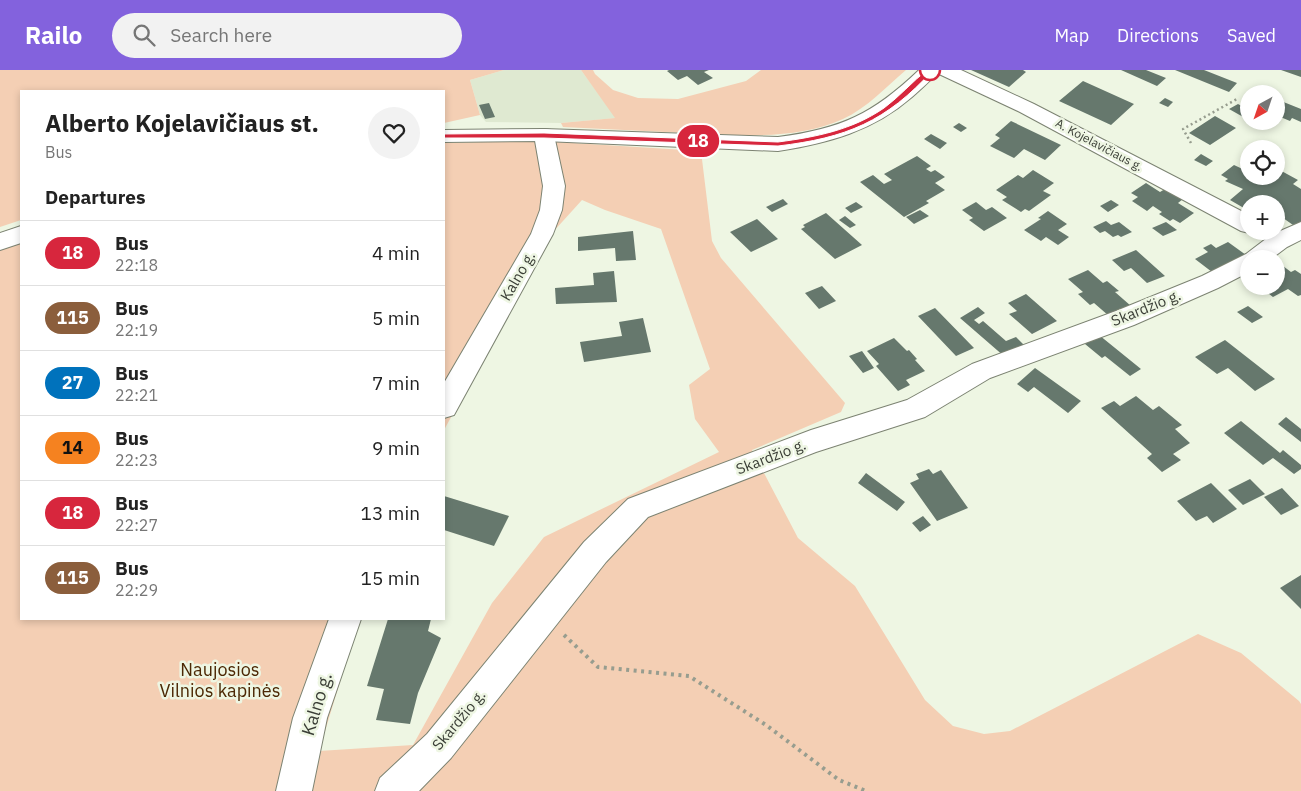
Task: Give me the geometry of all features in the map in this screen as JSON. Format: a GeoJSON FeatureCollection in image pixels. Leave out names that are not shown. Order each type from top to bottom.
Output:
{"type":"FeatureCollection","features":[{"type":"Feature","properties":{"kind":"street"},"geometry":{"type":"LineString","coordinates":[[445,136],[544,135],[760,144],[806,141],[839,133],[866,122],[888,108],[930,70]]}},
{"type":"Feature","properties":{"kind":"street","name":"A. Kojelavičiaus g."},"geometry":{"type":"LineString","coordinates":[[946,70],[1044,117],[1240,220]]}},
{"type":"Feature","properties":{"kind":"street","name":"Kalno g."},"geometry":{"type":"LineString","coordinates":[[445,405],[545,226],[551,210],[554,186],[544,135]]}},
{"type":"Feature","properties":{"kind":"street"},"geometry":{"type":"LineString","coordinates":[[1285,233],[1301,230]]}},
{"type":"Feature","properties":{"kind":"street"},"geometry":{"type":"LineString","coordinates":[[0,242],[20,234]]}},
{"type":"Feature","properties":{"kind":"street"},"geometry":{"type":"LineString","coordinates":[[1277,240],[1301,253]]}},
{"type":"Feature","properties":{"kind":"street","name":"Skardžio g."},"geometry":{"type":"LineString","coordinates":[[393,791],[439,746],[595,552],[638,508],[811,442],[915,409],[982,371],[1125,318],[1210,282],[1240,267]]}},
{"type":"Feature","properties":{"kind":"street","name":"Kalno g."},"geometry":{"type":"LineString","coordinates":[[294,791],[310,718],[345,620]]}},
{"type":"Feature","properties":{"kind":"path"},"geometry":{"type":"LineString","coordinates":[[1191,143],[1182,129],[1237,98]]}},
{"type":"Feature","properties":{"kind":"path"},"geometry":{"type":"LineString","coordinates":[[544,616],[598,667],[689,676],[766,725],[838,780],[866,791]]}},
{"type":"Feature","properties":{"kind":"shaded area"},"geometry":{"type":"Polygon","coordinates":[[[504,70],[581,70],[616,118],[561,123],[486,122],[480,115],[470,80],[504,70]]]}},
{"type":"Feature","properties":{"kind":"green space"},"geometry":{"type":"Polygon","coordinates":[[[0,70],[504,70],[470,80],[480,115],[445,123],[445,90],[20,90],[20,220],[0,227],[0,70]]]}},
{"type":"Feature","properties":{"kind":"green space"},"geometry":{"type":"Polygon","coordinates":[[[581,70],[593,70],[613,90],[638,98],[678,99],[746,81],[761,70],[906,70],[868,103],[843,119],[805,131],[785,134],[745,135],[563,127],[561,123],[615,118],[581,70]]]}},
{"type":"Feature","properties":{"kind":"green space","name":"Naujosios Vilnios kapinės"},"geometry":{"type":"Polygon","coordinates":[[[557,142],[701,151],[712,241],[721,258],[845,403],[841,412],[752,450],[798,538],[855,586],[925,700],[953,726],[984,734],[1010,731],[1198,634],[1241,653],[1301,704],[1301,791],[0,791],[0,250],[20,243],[20,620],[359,620],[319,751],[413,745],[492,603],[544,537],[719,452],[695,419],[689,385],[710,369],[661,229],[582,200],[553,232],[445,428],[445,143],[557,142]]]}},
{"type":"Feature","properties":{"kind":"building"},"geometry":{"type":"Polygon","coordinates":[[[709,70],[704,72],[713,78],[698,85],[687,76],[678,80],[667,71],[709,70]]]}},
{"type":"Feature","properties":{"kind":"building"},"geometry":{"type":"Polygon","coordinates":[[[971,70],[1023,70],[1026,72],[1009,87],[971,70]]]}},
{"type":"Feature","properties":{"kind":"building"},"geometry":{"type":"Polygon","coordinates":[[[1121,70],[1146,70],[1166,78],[1157,86],[1121,70]]]}},
{"type":"Feature","properties":{"kind":"building"},"geometry":{"type":"Polygon","coordinates":[[[1175,70],[1204,70],[1237,83],[1229,92],[1175,70]]]}},
{"type":"Feature","properties":{"kind":"building"},"geometry":{"type":"Polygon","coordinates":[[[1281,70],[1301,70],[1301,77],[1281,70]]]}},
{"type":"Feature","properties":{"kind":"building"},"geometry":{"type":"Polygon","coordinates":[[[1083,81],[1134,104],[1111,125],[1059,101],[1083,81]]]}},
{"type":"Feature","properties":{"kind":"building"},"geometry":{"type":"Polygon","coordinates":[[[1165,98],[1173,102],[1168,107],[1159,103],[1165,98]]]}},
{"type":"Feature","properties":{"kind":"building"},"geometry":{"type":"Polygon","coordinates":[[[489,103],[495,117],[485,119],[479,105],[489,103]]]}},
{"type":"Feature","properties":{"kind":"building"},"geometry":{"type":"Polygon","coordinates":[[[1285,103],[1301,109],[1301,122],[1292,118],[1290,121],[1285,119],[1285,103]]]}},
{"type":"Feature","properties":{"kind":"building"},"geometry":{"type":"Polygon","coordinates":[[[1238,104],[1240,105],[1240,115],[1229,109],[1238,104]]]}},
{"type":"Feature","properties":{"kind":"building"},"geometry":{"type":"Polygon","coordinates":[[[1215,116],[1236,128],[1210,145],[1189,133],[1215,116]]]}},
{"type":"Feature","properties":{"kind":"building"},"geometry":{"type":"Polygon","coordinates":[[[1011,121],[1061,145],[1045,160],[1024,149],[1014,158],[990,146],[1000,138],[995,135],[1011,121]]]}},
{"type":"Feature","properties":{"kind":"building"},"geometry":{"type":"Polygon","coordinates":[[[959,123],[967,128],[961,132],[953,127],[959,123]]]}},
{"type":"Feature","properties":{"kind":"building"},"geometry":{"type":"Polygon","coordinates":[[[931,134],[947,143],[940,149],[924,139],[931,134]]]}},
{"type":"Feature","properties":{"kind":"building"},"geometry":{"type":"Polygon","coordinates":[[[1201,154],[1213,161],[1206,166],[1194,160],[1201,154]]]}},
{"type":"Feature","properties":{"kind":"building"},"geometry":{"type":"Polygon","coordinates":[[[917,156],[931,166],[926,169],[931,172],[935,170],[945,177],[935,183],[945,190],[926,201],[929,203],[904,217],[860,182],[873,175],[884,184],[892,180],[884,174],[917,156]]]}},
{"type":"Feature","properties":{"kind":"building"},"geometry":{"type":"Polygon","coordinates":[[[1234,165],[1240,168],[1240,185],[1285,185],[1285,173],[1298,180],[1293,184],[1301,189],[1301,222],[1293,225],[1285,219],[1285,195],[1240,195],[1240,206],[1230,200],[1243,189],[1225,181],[1228,179],[1221,175],[1234,165]]]}},
{"type":"Feature","properties":{"kind":"building"},"geometry":{"type":"Polygon","coordinates":[[[1033,170],[1054,183],[1043,191],[1051,195],[1029,211],[1025,209],[1021,212],[1002,200],[1007,197],[996,190],[1018,175],[1023,178],[1033,170]]]}},
{"type":"Feature","properties":{"kind":"building"},"geometry":{"type":"Polygon","coordinates":[[[1146,183],[1160,192],[1165,189],[1183,199],[1178,203],[1194,213],[1180,223],[1173,219],[1170,221],[1159,214],[1162,212],[1153,206],[1147,211],[1132,201],[1138,197],[1131,193],[1146,183]]]}},
{"type":"Feature","properties":{"kind":"building"},"geometry":{"type":"Polygon","coordinates":[[[783,199],[788,204],[772,212],[766,207],[783,199]]]}},
{"type":"Feature","properties":{"kind":"building"},"geometry":{"type":"Polygon","coordinates":[[[1111,200],[1119,205],[1108,212],[1100,206],[1111,200]]]}},
{"type":"Feature","properties":{"kind":"building"},"geometry":{"type":"Polygon","coordinates":[[[856,202],[863,207],[851,213],[845,208],[856,202]]]}},
{"type":"Feature","properties":{"kind":"building"},"geometry":{"type":"Polygon","coordinates":[[[976,202],[986,210],[992,207],[1007,218],[984,231],[969,220],[973,218],[962,210],[976,202]]]}},
{"type":"Feature","properties":{"kind":"building"},"geometry":{"type":"Polygon","coordinates":[[[920,210],[929,216],[914,224],[906,217],[920,210]]]}},
{"type":"Feature","properties":{"kind":"building"},"geometry":{"type":"Polygon","coordinates":[[[1048,211],[1067,224],[1058,230],[1069,237],[1058,245],[1046,237],[1041,241],[1024,230],[1041,219],[1038,218],[1048,211]]]}},
{"type":"Feature","properties":{"kind":"building"},"geometry":{"type":"Polygon","coordinates":[[[826,213],[862,245],[835,259],[801,229],[805,227],[803,225],[826,213]]]}},
{"type":"Feature","properties":{"kind":"building"},"geometry":{"type":"Polygon","coordinates":[[[845,216],[856,225],[850,228],[839,220],[845,216]]]}},
{"type":"Feature","properties":{"kind":"building"},"geometry":{"type":"Polygon","coordinates":[[[757,219],[778,239],[751,252],[730,232],[757,219]]]}},
{"type":"Feature","properties":{"kind":"building"},"geometry":{"type":"Polygon","coordinates":[[[1106,221],[1111,225],[1119,222],[1132,232],[1121,237],[1118,235],[1113,237],[1105,231],[1100,233],[1093,227],[1106,221]]]}},
{"type":"Feature","properties":{"kind":"building"},"geometry":{"type":"Polygon","coordinates":[[[1166,222],[1177,230],[1163,236],[1152,228],[1166,222]]]}},
{"type":"Feature","properties":{"kind":"building"},"geometry":{"type":"Polygon","coordinates":[[[633,231],[636,260],[616,261],[615,248],[578,251],[578,237],[633,231]]]}},
{"type":"Feature","properties":{"kind":"building"},"geometry":{"type":"Polygon","coordinates":[[[1228,242],[1240,251],[1240,258],[1212,272],[1195,259],[1208,252],[1203,248],[1211,244],[1216,248],[1228,242]]]}},
{"type":"Feature","properties":{"kind":"building"},"geometry":{"type":"Polygon","coordinates":[[[1136,250],[1165,276],[1147,283],[1131,268],[1124,271],[1112,260],[1136,250]]]}},
{"type":"Feature","properties":{"kind":"building"},"geometry":{"type":"Polygon","coordinates":[[[1285,268],[1291,272],[1295,270],[1301,274],[1301,295],[1298,296],[1288,289],[1285,291],[1285,268]]]}},
{"type":"Feature","properties":{"kind":"building"},"geometry":{"type":"Polygon","coordinates":[[[1088,270],[1103,283],[1107,281],[1119,291],[1115,292],[1131,306],[1109,316],[1094,303],[1090,305],[1078,294],[1083,292],[1068,279],[1088,270]]]}},
{"type":"Feature","properties":{"kind":"building"},"geometry":{"type":"Polygon","coordinates":[[[614,271],[617,302],[556,304],[555,288],[594,285],[593,273],[614,271]]]}},
{"type":"Feature","properties":{"kind":"building"},"geometry":{"type":"Polygon","coordinates":[[[822,286],[836,301],[819,309],[805,293],[822,286]]]}},
{"type":"Feature","properties":{"kind":"building"},"geometry":{"type":"Polygon","coordinates":[[[1026,294],[1057,321],[1032,334],[1009,314],[1017,311],[1008,303],[1026,294]]]}},
{"type":"Feature","properties":{"kind":"building"},"geometry":{"type":"Polygon","coordinates":[[[1248,306],[1263,317],[1252,323],[1237,312],[1248,306]]]}},
{"type":"Feature","properties":{"kind":"building"},"geometry":{"type":"Polygon","coordinates":[[[978,307],[985,313],[974,320],[979,324],[983,321],[1006,341],[1016,337],[1026,347],[1005,357],[960,318],[978,307]]]}},
{"type":"Feature","properties":{"kind":"building"},"geometry":{"type":"Polygon","coordinates":[[[935,308],[974,348],[956,356],[918,316],[935,308]]]}},
{"type":"Feature","properties":{"kind":"building"},"geometry":{"type":"Polygon","coordinates":[[[643,318],[651,352],[584,362],[580,342],[622,336],[619,322],[643,318]]]}},
{"type":"Feature","properties":{"kind":"building"},"geometry":{"type":"Polygon","coordinates":[[[1099,335],[1141,369],[1130,376],[1105,356],[1102,358],[1085,344],[1099,335]]]}},
{"type":"Feature","properties":{"kind":"building"},"geometry":{"type":"Polygon","coordinates":[[[894,338],[907,351],[909,350],[925,371],[906,380],[910,385],[898,391],[876,366],[879,364],[867,351],[894,338]]]}},
{"type":"Feature","properties":{"kind":"building"},"geometry":{"type":"Polygon","coordinates":[[[1225,340],[1275,379],[1255,391],[1228,368],[1217,374],[1195,357],[1225,340]]]}},
{"type":"Feature","properties":{"kind":"building"},"geometry":{"type":"Polygon","coordinates":[[[862,351],[874,368],[863,373],[849,356],[862,351]]]}},
{"type":"Feature","properties":{"kind":"building"},"geometry":{"type":"Polygon","coordinates":[[[1035,368],[1081,401],[1068,413],[1034,387],[1028,392],[1017,384],[1035,368]]]}},
{"type":"Feature","properties":{"kind":"building"},"geometry":{"type":"Polygon","coordinates":[[[1136,396],[1153,410],[1159,406],[1182,425],[1175,429],[1190,443],[1173,454],[1181,460],[1162,472],[1147,458],[1152,454],[1101,408],[1114,401],[1120,406],[1136,396]]]}},
{"type":"Feature","properties":{"kind":"building"},"geometry":{"type":"Polygon","coordinates":[[[1286,417],[1301,429],[1301,442],[1278,424],[1286,417]]]}},
{"type":"Feature","properties":{"kind":"building"},"geometry":{"type":"Polygon","coordinates":[[[1241,421],[1280,453],[1283,450],[1301,465],[1301,469],[1294,474],[1273,458],[1263,465],[1224,433],[1241,421]]]}},
{"type":"Feature","properties":{"kind":"building"},"geometry":{"type":"Polygon","coordinates":[[[929,469],[933,474],[941,470],[968,508],[937,521],[910,483],[919,479],[916,474],[929,469]]]}},
{"type":"Feature","properties":{"kind":"building"},"geometry":{"type":"Polygon","coordinates":[[[866,473],[905,502],[897,511],[858,483],[866,473]]]}},
{"type":"Feature","properties":{"kind":"building"},"geometry":{"type":"Polygon","coordinates":[[[1250,479],[1265,494],[1243,505],[1228,490],[1250,479]]]}},
{"type":"Feature","properties":{"kind":"building"},"geometry":{"type":"Polygon","coordinates":[[[1211,483],[1237,509],[1213,523],[1207,516],[1196,521],[1177,501],[1211,483]]]}},
{"type":"Feature","properties":{"kind":"building"},"geometry":{"type":"Polygon","coordinates":[[[1282,488],[1299,506],[1281,515],[1264,497],[1282,488]]]}},
{"type":"Feature","properties":{"kind":"building"},"geometry":{"type":"Polygon","coordinates":[[[445,496],[509,516],[494,546],[445,530],[445,496]]]}},
{"type":"Feature","properties":{"kind":"building"},"geometry":{"type":"Polygon","coordinates":[[[923,516],[931,525],[920,532],[912,523],[923,516]]]}},
{"type":"Feature","properties":{"kind":"building"},"geometry":{"type":"Polygon","coordinates":[[[1301,575],[1301,609],[1280,588],[1301,575]]]}},
{"type":"Feature","properties":{"kind":"building"},"geometry":{"type":"Polygon","coordinates":[[[388,620],[431,620],[428,631],[441,638],[418,693],[410,724],[376,720],[384,689],[367,686],[388,620]]]}},
{"type":"Feature","properties":{"kind":"bus line","name":"18"},"geometry":{"type":"LineString","coordinates":[[445,136],[544,135],[778,144],[806,141],[830,136],[866,122],[888,108],[930,70]]}}]}
